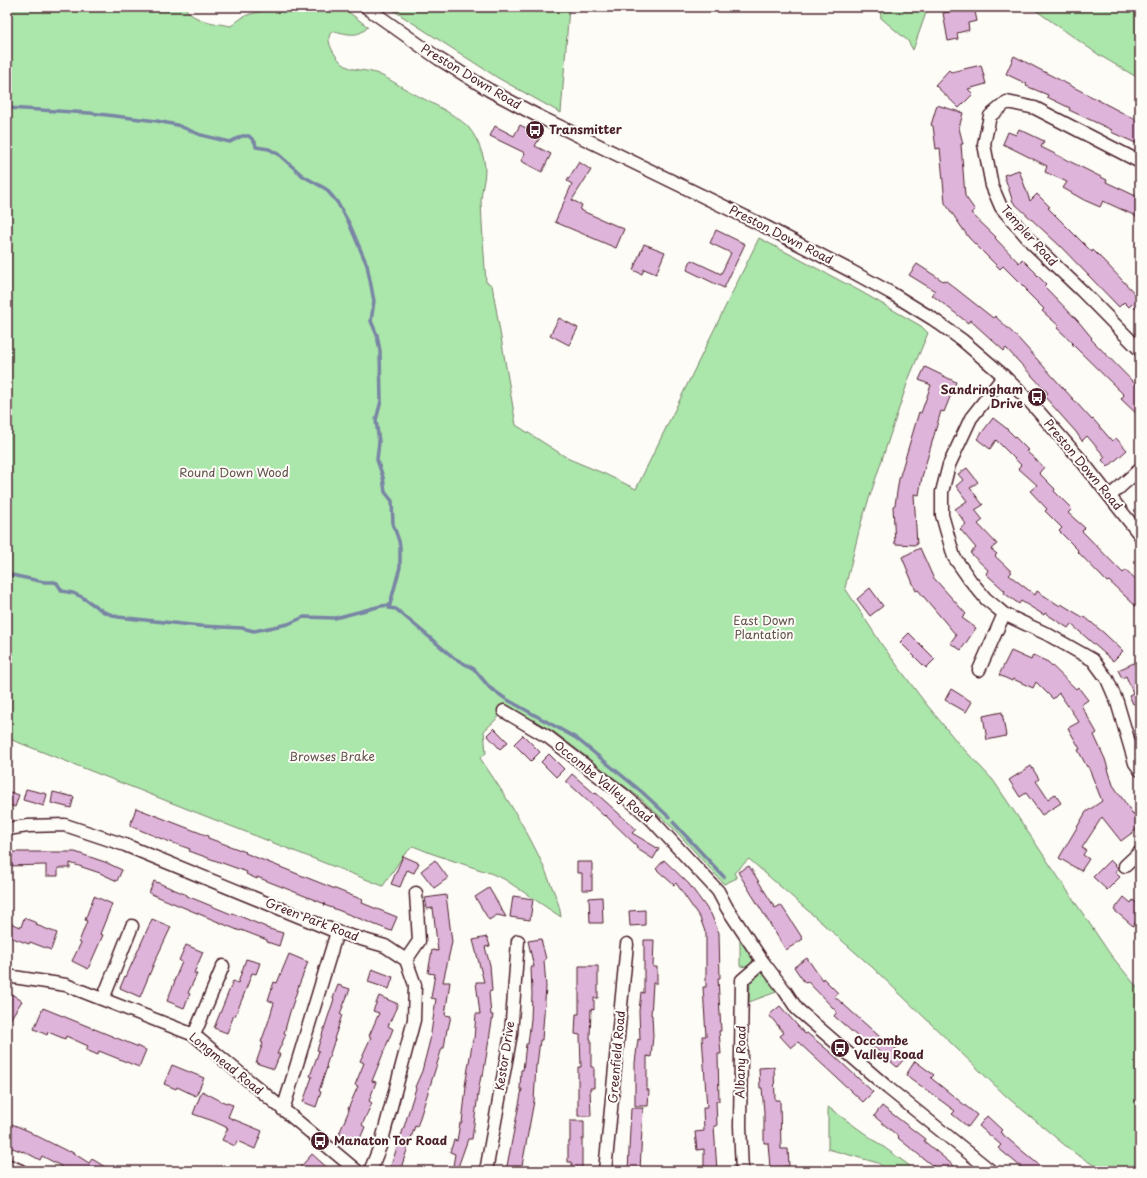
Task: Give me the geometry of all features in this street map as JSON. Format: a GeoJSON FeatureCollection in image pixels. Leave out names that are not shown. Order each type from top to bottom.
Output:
{"type":"FeatureCollection","features":[{"type":"Feature","properties":{"kind":"street","name":"Preston Down Road"},"geometry":{"type":"LineString","coordinates":[[366,7],[439,59],[489,90],[566,130],[766,227],[891,293],[933,319],[962,340],[1004,376],[1031,403],[1081,460],[1140,535]]}},
{"type":"Feature","properties":{"kind":"street","name":"Templer Road"},"geometry":{"type":"LineString","coordinates":[[1140,162],[1035,108],[1007,102],[990,116],[984,144],[992,186],[1001,207],[1032,243],[1140,350]]}},
{"type":"Feature","properties":{"kind":"street"},"geometry":{"type":"LineString","coordinates":[[1004,376],[971,418],[949,465],[942,492],[942,515],[954,557],[970,580],[986,599],[1004,614],[1047,634],[1092,660],[1106,679],[1117,702],[1135,763],[1140,770]]}},
{"type":"Feature","properties":{"kind":"street"},"geometry":{"type":"LineString","coordinates":[[1110,496],[1140,469]]}},
{"type":"Feature","properties":{"kind":"street"},"geometry":{"type":"LineString","coordinates":[[979,670],[1004,614]]}},
{"type":"Feature","properties":{"kind":"street","name":"Occombe Valley Road"},"geometry":{"type":"LineString","coordinates":[[504,712],[548,737],[625,796],[651,819],[718,891],[727,908],[763,962],[786,991],[797,1009],[888,1088],[991,1171]]}},
{"type":"Feature","properties":{"kind":"street","name":"Green Park Road"},"geometry":{"type":"LineString","coordinates":[[7,829],[65,825],[125,846],[337,932],[385,946],[406,960]]}},
{"type":"Feature","properties":{"kind":"street"},"geometry":{"type":"LineString","coordinates":[[1125,866],[1140,852]]}},
{"type":"Feature","properties":{"kind":"street"},"geometry":{"type":"LineString","coordinates":[[370,1171],[381,1144],[414,1020],[414,985],[406,960],[419,941],[416,893]]}},
{"type":"Feature","properties":{"kind":"street"},"geometry":{"type":"LineString","coordinates":[[103,999],[132,926]]}},
{"type":"Feature","properties":{"kind":"street"},"geometry":{"type":"LineString","coordinates":[[283,1110],[337,932]]}},
{"type":"Feature","properties":{"kind":"street","name":"Kestor Drive"},"geometry":{"type":"LineString","coordinates":[[486,1171],[510,1034],[518,941]]}},
{"type":"Feature","properties":{"kind":"street","name":"Greenfield Road"},"geometry":{"type":"LineString","coordinates":[[605,1171],[627,944]]}},
{"type":"Feature","properties":{"kind":"street","name":"Albany Road"},"geometry":{"type":"LineString","coordinates":[[742,1171],[740,1126],[742,980],[763,962]]}},
{"type":"Feature","properties":{"kind":"street"},"geometry":{"type":"LineString","coordinates":[[194,1035],[224,966]]}},
{"type":"Feature","properties":{"kind":"street","name":"Longmead Road"},"geometry":{"type":"LineString","coordinates":[[7,976],[66,985],[194,1035],[357,1171]]}},
{"type":"Feature","properties":{"kind":"street"},"geometry":{"type":"LineString","coordinates":[[7,1165],[21,1171]]}},
{"type":"Feature","properties":{"kind":"green space"},"geometry":{"type":"Polygon","coordinates":[[[7,7],[185,7],[188,12],[199,19],[231,26],[243,17],[250,14],[283,7],[342,7],[368,27],[364,31],[356,34],[333,31],[330,34],[329,43],[340,61],[347,67],[374,72],[449,113],[469,128],[480,148],[484,160],[485,170],[481,201],[486,282],[492,285],[516,425],[569,459],[636,489],[759,238],[858,290],[921,326],[928,333],[909,378],[861,523],[845,588],[882,645],[923,700],[958,743],[993,780],[1110,954],[1140,991],[1140,1171],[1103,1171],[1073,1152],[1007,1097],[872,967],[749,859],[734,873],[737,878],[724,884],[676,831],[640,798],[553,731],[507,709],[484,731],[486,753],[480,758],[510,804],[529,837],[545,870],[560,909],[561,917],[504,879],[413,846],[403,856],[383,886],[7,738],[7,7]]]}},
{"type":"Feature","properties":{"kind":"green space"},"geometry":{"type":"Polygon","coordinates":[[[388,7],[569,7],[561,113],[498,78],[388,7]]]}},
{"type":"Feature","properties":{"kind":"green space"},"geometry":{"type":"Polygon","coordinates":[[[880,7],[928,7],[913,50],[908,41],[881,18],[880,7]]]}},
{"type":"Feature","properties":{"kind":"green space"},"geometry":{"type":"Polygon","coordinates":[[[1031,7],[1140,7],[1140,79],[1099,55],[1031,7]]]}},
{"type":"Feature","properties":{"kind":"green space"},"geometry":{"type":"Polygon","coordinates":[[[738,932],[756,954],[749,967],[740,966],[740,939],[738,932]]]}},
{"type":"Feature","properties":{"kind":"green space"},"geometry":{"type":"Polygon","coordinates":[[[759,972],[769,977],[779,991],[749,1002],[750,980],[759,972]]]}},
{"type":"Feature","properties":{"kind":"green space"},"geometry":{"type":"Polygon","coordinates":[[[828,1107],[915,1171],[888,1171],[878,1163],[828,1149],[828,1107]]]}},
{"type":"Feature","properties":{"kind":"building"},"geometry":{"type":"Polygon","coordinates":[[[974,7],[977,21],[968,23],[969,30],[957,33],[958,39],[948,41],[943,13],[974,7]]]}},
{"type":"Feature","properties":{"kind":"building"},"geometry":{"type":"Polygon","coordinates":[[[1014,56],[1140,122],[1140,145],[1069,110],[1070,108],[1047,97],[1048,95],[1026,86],[1027,84],[1006,74],[1014,56]]]}},
{"type":"Feature","properties":{"kind":"building"},"geometry":{"type":"Polygon","coordinates":[[[981,65],[986,84],[968,89],[973,94],[959,108],[935,85],[949,70],[951,72],[981,65]]]}},
{"type":"Feature","properties":{"kind":"building"},"geometry":{"type":"Polygon","coordinates":[[[937,105],[963,113],[959,128],[963,144],[961,144],[965,196],[975,210],[971,213],[996,237],[995,238],[1019,263],[1022,259],[1036,273],[1046,284],[1044,286],[1078,321],[1092,338],[1091,339],[1140,389],[1140,417],[1121,399],[1124,395],[1057,328],[1059,326],[1042,311],[1044,309],[1026,291],[1027,290],[1003,266],[1000,269],[969,238],[945,203],[940,148],[936,149],[933,126],[931,125],[937,105]]]}},
{"type":"Feature","properties":{"kind":"building"},"geometry":{"type":"Polygon","coordinates":[[[520,125],[541,136],[535,146],[551,154],[542,172],[521,161],[525,153],[490,136],[495,126],[514,136],[520,125]]]}},
{"type":"Feature","properties":{"kind":"building"},"geometry":{"type":"Polygon","coordinates":[[[1019,129],[1044,141],[1041,147],[1107,180],[1106,182],[1140,198],[1140,218],[1103,201],[1100,207],[1084,200],[1063,188],[1067,182],[1045,172],[1047,166],[1003,144],[1008,132],[1016,135],[1019,129]]]}},
{"type":"Feature","properties":{"kind":"building"},"geometry":{"type":"Polygon","coordinates":[[[579,162],[591,170],[572,200],[582,205],[580,210],[624,229],[616,248],[555,222],[572,184],[567,181],[579,162]]]}},
{"type":"Feature","properties":{"kind":"building"},"geometry":{"type":"Polygon","coordinates":[[[1019,170],[1030,201],[1037,194],[1050,207],[1048,208],[1092,252],[1093,250],[1105,262],[1140,299],[1140,312],[1132,304],[1129,307],[1124,302],[1119,307],[1060,246],[1013,202],[1004,175],[1019,170]]]}},
{"type":"Feature","properties":{"kind":"building"},"geometry":{"type":"Polygon","coordinates":[[[716,230],[745,244],[724,288],[687,270],[691,260],[721,274],[731,253],[710,243],[716,230]]]}},
{"type":"Feature","properties":{"kind":"building"},"geometry":{"type":"Polygon","coordinates":[[[644,244],[665,252],[656,274],[644,269],[642,274],[633,270],[644,244]]]}},
{"type":"Feature","properties":{"kind":"building"},"geometry":{"type":"Polygon","coordinates":[[[917,264],[943,281],[945,280],[993,318],[995,316],[1017,337],[1112,441],[1116,438],[1127,450],[1108,467],[1102,460],[1105,457],[1100,451],[1087,436],[1082,441],[1076,432],[1044,396],[1048,393],[1006,348],[1004,351],[970,320],[968,323],[932,295],[935,291],[909,275],[917,264]]]}},
{"type":"Feature","properties":{"kind":"building"},"geometry":{"type":"Polygon","coordinates":[[[559,318],[578,328],[569,345],[550,335],[559,318]]]}},
{"type":"Feature","properties":{"kind":"building"},"geometry":{"type":"Polygon","coordinates":[[[925,367],[956,382],[944,412],[941,411],[922,477],[919,495],[914,494],[917,545],[895,544],[893,506],[895,505],[899,479],[919,412],[921,413],[931,385],[919,380],[925,367]]]}},
{"type":"Feature","properties":{"kind":"building"},"geometry":{"type":"Polygon","coordinates":[[[993,418],[1006,428],[1028,450],[1026,451],[1044,467],[1039,473],[1072,509],[1068,513],[1085,528],[1082,531],[1123,573],[1126,570],[1140,583],[1140,610],[1109,581],[1107,582],[1059,531],[1062,528],[1045,511],[1047,509],[1030,491],[1037,485],[1018,468],[1021,465],[996,440],[990,449],[977,439],[993,418]]]}},
{"type":"Feature","properties":{"kind":"building"},"geometry":{"type":"Polygon","coordinates":[[[967,468],[978,482],[970,488],[983,505],[975,510],[983,520],[978,524],[997,544],[991,549],[997,554],[995,556],[1012,572],[1009,575],[1035,595],[1037,591],[1060,606],[1061,604],[1084,618],[1085,617],[1123,651],[1113,661],[1071,624],[1068,628],[1045,613],[1044,615],[1021,601],[1019,604],[1004,593],[1005,591],[986,574],[988,570],[970,553],[976,548],[960,529],[966,524],[955,509],[967,501],[956,486],[963,480],[958,474],[967,468]]]}},
{"type":"Feature","properties":{"kind":"building"},"geometry":{"type":"Polygon","coordinates":[[[920,548],[933,577],[966,614],[962,618],[976,628],[961,650],[950,643],[956,635],[918,590],[916,591],[902,557],[920,548]]]}},
{"type":"Feature","properties":{"kind":"building"},"geometry":{"type":"Polygon","coordinates":[[[870,588],[883,606],[870,616],[857,599],[870,588]]]}},
{"type":"Feature","properties":{"kind":"building"},"geometry":{"type":"Polygon","coordinates":[[[909,633],[935,659],[926,668],[900,642],[909,633]]]}},
{"type":"Feature","properties":{"kind":"building"},"geometry":{"type":"Polygon","coordinates":[[[1011,651],[1031,660],[1033,655],[1048,662],[1076,689],[1078,687],[1088,700],[1081,705],[1097,733],[1094,735],[1105,759],[1113,785],[1133,814],[1135,813],[1140,819],[1140,827],[1121,841],[1102,817],[1082,848],[1086,850],[1083,855],[1089,859],[1081,871],[1059,858],[1086,812],[1102,801],[1088,766],[1087,767],[1078,750],[1080,749],[1068,728],[1079,722],[1059,693],[1053,699],[1036,682],[1033,688],[1013,679],[1012,681],[999,675],[1011,651]]]}},
{"type":"Feature","properties":{"kind":"building"},"geometry":{"type":"Polygon","coordinates":[[[1134,663],[1140,676],[1140,709],[1137,703],[1133,704],[1129,695],[1133,693],[1126,676],[1122,678],[1118,670],[1134,663]]]}},
{"type":"Feature","properties":{"kind":"building"},"geometry":{"type":"Polygon","coordinates":[[[951,689],[972,702],[966,712],[945,700],[951,689]]]}},
{"type":"Feature","properties":{"kind":"building"},"geometry":{"type":"Polygon","coordinates":[[[1002,712],[1006,736],[987,740],[983,716],[1002,712]]]}},
{"type":"Feature","properties":{"kind":"building"},"geometry":{"type":"Polygon","coordinates":[[[494,728],[508,742],[500,749],[487,735],[494,728]]]}},
{"type":"Feature","properties":{"kind":"building"},"geometry":{"type":"Polygon","coordinates":[[[523,735],[540,752],[531,761],[514,744],[523,735]]]}},
{"type":"Feature","properties":{"kind":"building"},"geometry":{"type":"Polygon","coordinates":[[[549,754],[564,769],[556,777],[541,762],[549,754]]]}},
{"type":"Feature","properties":{"kind":"building"},"geometry":{"type":"Polygon","coordinates":[[[1031,766],[1039,779],[1036,781],[1048,799],[1055,794],[1061,803],[1042,815],[1026,793],[1020,797],[1009,780],[1031,766]]]}},
{"type":"Feature","properties":{"kind":"building"},"geometry":{"type":"Polygon","coordinates":[[[572,774],[595,794],[596,793],[636,829],[632,833],[659,849],[653,859],[636,848],[637,846],[605,815],[604,816],[566,781],[572,774]]]}},
{"type":"Feature","properties":{"kind":"building"},"geometry":{"type":"Polygon","coordinates":[[[26,789],[47,794],[44,806],[23,800],[26,789]]]}},
{"type":"Feature","properties":{"kind":"building"},"geometry":{"type":"Polygon","coordinates":[[[7,791],[19,795],[15,807],[7,804],[7,791]]]}},
{"type":"Feature","properties":{"kind":"building"},"geometry":{"type":"Polygon","coordinates":[[[53,792],[74,797],[71,808],[51,803],[53,792]]]}},
{"type":"Feature","properties":{"kind":"building"},"geometry":{"type":"Polygon","coordinates":[[[136,808],[363,900],[362,903],[397,917],[391,931],[257,877],[257,879],[246,874],[247,872],[189,851],[190,849],[130,826],[136,808]]]}},
{"type":"Feature","properties":{"kind":"building"},"geometry":{"type":"Polygon","coordinates":[[[7,852],[75,852],[105,862],[122,870],[117,881],[100,873],[70,863],[70,868],[58,868],[58,876],[46,876],[46,865],[7,866],[7,852]]]}},
{"type":"Feature","properties":{"kind":"building"},"geometry":{"type":"Polygon","coordinates":[[[403,856],[419,863],[414,873],[407,870],[400,887],[391,884],[403,856]]]}},
{"type":"Feature","properties":{"kind":"building"},"geometry":{"type":"Polygon","coordinates":[[[435,860],[448,878],[434,888],[421,871],[435,860]]]}},
{"type":"Feature","properties":{"kind":"building"},"geometry":{"type":"Polygon","coordinates":[[[664,860],[689,884],[711,914],[719,933],[720,978],[718,978],[721,1054],[718,1054],[719,1101],[716,1101],[717,1126],[714,1126],[717,1171],[704,1171],[704,1149],[697,1150],[695,1132],[704,1131],[703,1108],[707,1108],[702,1036],[706,1036],[703,987],[706,987],[706,934],[700,918],[676,883],[674,885],[656,869],[664,860]]]}},
{"type":"Feature","properties":{"kind":"building"},"geometry":{"type":"Polygon","coordinates":[[[1110,860],[1118,868],[1115,872],[1120,877],[1107,890],[1093,877],[1110,860]]]}},
{"type":"Feature","properties":{"kind":"building"},"geometry":{"type":"Polygon","coordinates":[[[577,862],[592,862],[592,890],[582,890],[582,873],[577,873],[577,862]]]}},
{"type":"Feature","properties":{"kind":"building"},"geometry":{"type":"Polygon","coordinates":[[[749,866],[775,908],[781,905],[803,939],[786,950],[738,872],[749,866]]]}},
{"type":"Feature","properties":{"kind":"building"},"geometry":{"type":"Polygon","coordinates":[[[154,881],[231,914],[232,913],[266,928],[283,933],[279,946],[149,893],[154,881]]]}},
{"type":"Feature","properties":{"kind":"building"},"geometry":{"type":"Polygon","coordinates":[[[489,888],[506,917],[497,915],[489,920],[475,897],[489,888]]]}},
{"type":"Feature","properties":{"kind":"building"},"geometry":{"type":"Polygon","coordinates":[[[446,895],[452,942],[443,982],[450,982],[445,1015],[451,1016],[444,1048],[442,1048],[417,1127],[415,1126],[400,1171],[389,1171],[404,1127],[416,1088],[415,1087],[422,1071],[430,1040],[436,999],[431,998],[435,974],[428,973],[432,950],[438,951],[433,908],[427,909],[425,898],[446,895]]]}},
{"type":"Feature","properties":{"kind":"building"},"geometry":{"type":"Polygon","coordinates":[[[94,896],[112,904],[100,934],[103,935],[88,969],[72,961],[81,943],[79,942],[87,921],[85,920],[94,896]]]}},
{"type":"Feature","properties":{"kind":"building"},"geometry":{"type":"Polygon","coordinates":[[[513,896],[533,899],[530,920],[510,917],[513,896]]]}},
{"type":"Feature","properties":{"kind":"building"},"geometry":{"type":"Polygon","coordinates":[[[602,897],[603,923],[590,923],[589,898],[602,897]]]}},
{"type":"Feature","properties":{"kind":"building"},"geometry":{"type":"Polygon","coordinates":[[[1124,897],[1131,903],[1133,900],[1140,906],[1140,928],[1135,923],[1133,926],[1114,910],[1124,897]]]}},
{"type":"Feature","properties":{"kind":"building"},"geometry":{"type":"Polygon","coordinates":[[[645,910],[645,925],[630,926],[629,911],[645,910]]]}},
{"type":"Feature","properties":{"kind":"building"},"geometry":{"type":"Polygon","coordinates":[[[24,918],[37,923],[36,925],[57,933],[51,950],[30,942],[29,944],[7,936],[7,922],[21,927],[24,918]]]}},
{"type":"Feature","properties":{"kind":"building"},"geometry":{"type":"Polygon","coordinates":[[[152,919],[171,927],[140,997],[120,988],[152,919]]]}},
{"type":"Feature","properties":{"kind":"building"},"geometry":{"type":"Polygon","coordinates":[[[487,937],[490,946],[485,947],[490,965],[492,991],[489,992],[491,1015],[493,1015],[483,1076],[481,1076],[479,1087],[472,1139],[468,1139],[458,1167],[453,1166],[455,1154],[450,1152],[454,1140],[457,1141],[460,1123],[462,1123],[465,1086],[474,1039],[476,1014],[480,1014],[476,982],[484,982],[473,940],[487,937]]]}},
{"type":"Feature","properties":{"kind":"building"},"geometry":{"type":"Polygon","coordinates":[[[541,939],[546,959],[544,960],[546,987],[542,1040],[540,1040],[536,1065],[534,1101],[521,1171],[506,1171],[522,1089],[520,1089],[521,1070],[523,1070],[531,1019],[531,967],[534,967],[528,941],[541,939]]]}},
{"type":"Feature","properties":{"kind":"building"},"geometry":{"type":"Polygon","coordinates":[[[644,940],[654,940],[653,967],[657,967],[657,983],[653,983],[651,1015],[653,1036],[651,1057],[647,1056],[647,1090],[649,1090],[648,1106],[635,1106],[635,1063],[638,1039],[640,1040],[639,1011],[641,992],[644,993],[644,940]]]}},
{"type":"Feature","properties":{"kind":"building"},"geometry":{"type":"Polygon","coordinates":[[[186,945],[203,952],[194,973],[197,974],[188,993],[190,994],[184,1008],[167,1001],[182,962],[179,960],[186,945]]]}},
{"type":"Feature","properties":{"kind":"building"},"geometry":{"type":"Polygon","coordinates":[[[289,954],[308,962],[290,1012],[284,1033],[286,1034],[277,1054],[280,1054],[274,1069],[256,1063],[263,1043],[261,1042],[274,1003],[268,1000],[274,982],[277,983],[289,954]]]}},
{"type":"Feature","properties":{"kind":"building"},"geometry":{"type":"Polygon","coordinates":[[[807,958],[822,980],[823,978],[838,993],[834,996],[889,1045],[890,1044],[906,1057],[897,1067],[875,1048],[873,1050],[834,1016],[837,1012],[808,982],[805,983],[794,967],[807,958]]]}},
{"type":"Feature","properties":{"kind":"building"},"geometry":{"type":"Polygon","coordinates":[[[246,959],[260,963],[256,974],[252,973],[227,1033],[214,1028],[233,981],[238,983],[246,959]]]}},
{"type":"Feature","properties":{"kind":"building"},"geometry":{"type":"Polygon","coordinates":[[[579,966],[598,966],[598,998],[594,998],[594,1010],[591,1009],[591,1067],[594,1067],[594,1088],[590,1088],[591,1116],[578,1116],[578,1067],[581,1067],[580,1035],[575,1034],[576,1014],[579,1014],[579,966]]]}},
{"type":"Feature","properties":{"kind":"building"},"geometry":{"type":"Polygon","coordinates":[[[372,969],[393,977],[389,989],[368,982],[372,969]]]}},
{"type":"Feature","properties":{"kind":"building"},"geometry":{"type":"Polygon","coordinates":[[[338,985],[350,989],[340,1014],[342,1015],[326,1066],[327,1067],[319,1091],[321,1092],[316,1107],[303,1102],[319,1051],[317,1050],[338,985]]]}},
{"type":"Feature","properties":{"kind":"building"},"geometry":{"type":"Polygon","coordinates":[[[7,991],[22,1001],[7,1024],[7,991]]]}},
{"type":"Feature","properties":{"kind":"building"},"geometry":{"type":"Polygon","coordinates":[[[379,996],[398,1004],[388,1026],[393,1029],[372,1081],[376,1082],[369,1101],[372,1103],[362,1125],[365,1127],[358,1143],[339,1134],[358,1086],[355,1085],[364,1063],[360,1061],[371,1037],[369,1036],[379,1013],[373,1011],[379,996]]]}},
{"type":"Feature","properties":{"kind":"building"},"geometry":{"type":"Polygon","coordinates":[[[780,1006],[805,1034],[807,1033],[830,1052],[873,1092],[863,1102],[798,1042],[791,1048],[780,1036],[784,1033],[769,1015],[780,1006]]]}},
{"type":"Feature","properties":{"kind":"building"},"geometry":{"type":"Polygon","coordinates":[[[43,1008],[146,1050],[139,1067],[99,1051],[98,1055],[86,1050],[88,1046],[66,1036],[65,1039],[48,1032],[47,1035],[34,1029],[43,1008]]]}},
{"type":"Feature","properties":{"kind":"building"},"geometry":{"type":"Polygon","coordinates":[[[915,1061],[934,1075],[931,1078],[977,1115],[968,1127],[952,1114],[955,1111],[906,1075],[915,1061]]]}},
{"type":"Feature","properties":{"kind":"building"},"geometry":{"type":"Polygon","coordinates":[[[172,1065],[204,1078],[196,1096],[177,1087],[176,1089],[164,1084],[172,1065]]]}},
{"type":"Feature","properties":{"kind":"building"},"geometry":{"type":"Polygon","coordinates":[[[774,1067],[775,1100],[780,1100],[781,1149],[788,1149],[789,1166],[770,1168],[768,1143],[764,1143],[764,1112],[762,1088],[760,1088],[759,1068],[774,1067]]]}},
{"type":"Feature","properties":{"kind":"building"},"geometry":{"type":"Polygon","coordinates":[[[202,1091],[221,1101],[233,1105],[228,1117],[262,1131],[255,1149],[237,1141],[235,1146],[222,1140],[228,1128],[193,1114],[202,1091]]]}},
{"type":"Feature","properties":{"kind":"building"},"geometry":{"type":"Polygon","coordinates":[[[882,1106],[925,1139],[924,1141],[960,1171],[939,1171],[898,1138],[899,1137],[874,1116],[882,1106]]]}},
{"type":"Feature","properties":{"kind":"building"},"geometry":{"type":"Polygon","coordinates":[[[631,1108],[643,1108],[640,1171],[628,1171],[631,1108]]]}},
{"type":"Feature","properties":{"kind":"building"},"geometry":{"type":"Polygon","coordinates":[[[987,1116],[1002,1130],[1000,1132],[1046,1171],[1026,1171],[998,1148],[1001,1145],[979,1126],[987,1116]]]}},
{"type":"Feature","properties":{"kind":"building"},"geometry":{"type":"Polygon","coordinates":[[[570,1121],[584,1121],[584,1139],[582,1139],[582,1171],[572,1171],[572,1162],[568,1162],[570,1121]]]}},
{"type":"Feature","properties":{"kind":"building"},"geometry":{"type":"Polygon","coordinates":[[[7,1122],[31,1132],[69,1152],[70,1151],[89,1163],[92,1159],[112,1171],[65,1171],[60,1168],[61,1166],[42,1156],[40,1160],[23,1151],[7,1146],[7,1122]]]}},
{"type":"Feature","properties":{"kind":"building"},"geometry":{"type":"Polygon","coordinates":[[[312,1154],[331,1171],[297,1171],[312,1154]]]}},
{"type":"Feature","properties":{"kind":"waterway"},"geometry":{"type":"LineString","coordinates":[[7,108],[90,113],[157,121],[177,125],[201,135],[230,142],[242,136],[249,136],[255,142],[256,147],[269,149],[278,154],[303,176],[326,189],[337,202],[349,223],[367,265],[374,301],[371,321],[377,335],[380,351],[381,401],[376,420],[379,442],[377,460],[383,477],[385,492],[392,501],[393,524],[400,547],[400,567],[389,608],[396,609],[454,658],[474,669],[490,688],[506,699],[576,738],[642,792],[669,817]]}},
{"type":"Feature","properties":{"kind":"waterway"},"geometry":{"type":"LineString","coordinates":[[7,574],[44,582],[57,583],[62,591],[73,593],[82,597],[104,612],[118,617],[200,626],[242,628],[254,631],[288,624],[304,617],[335,618],[390,605]]}},
{"type":"Feature","properties":{"kind":"waterway"},"geometry":{"type":"LineString","coordinates":[[673,822],[724,877]]}},
{"type":"Feature","properties":{"kind":"place","name":"Transmitter"},"geometry":{"type":"Point","coordinates":[535,130]}},
{"type":"Feature","properties":{"kind":"place","name":"Sandringham Drive"},"geometry":{"type":"Point","coordinates":[1037,397]}},
{"type":"Feature","properties":{"kind":"place","name":"Occombe Valley Road"},"geometry":{"type":"Point","coordinates":[840,1048]}},
{"type":"Feature","properties":{"kind":"place","name":"Manaton Tor Road"},"geometry":{"type":"Point","coordinates":[320,1141]}},
{"type":"Feature","properties":{"kind":"park label","name":"Round Down Wood"},"geometry":{"type":"Point","coordinates":[234,473]}},
{"type":"Feature","properties":{"kind":"park label","name":"East Down Plantation"},"geometry":{"type":"Point","coordinates":[764,628]}},
{"type":"Feature","properties":{"kind":"park label","name":"Browses Brake"},"geometry":{"type":"Point","coordinates":[332,757]}}]}
